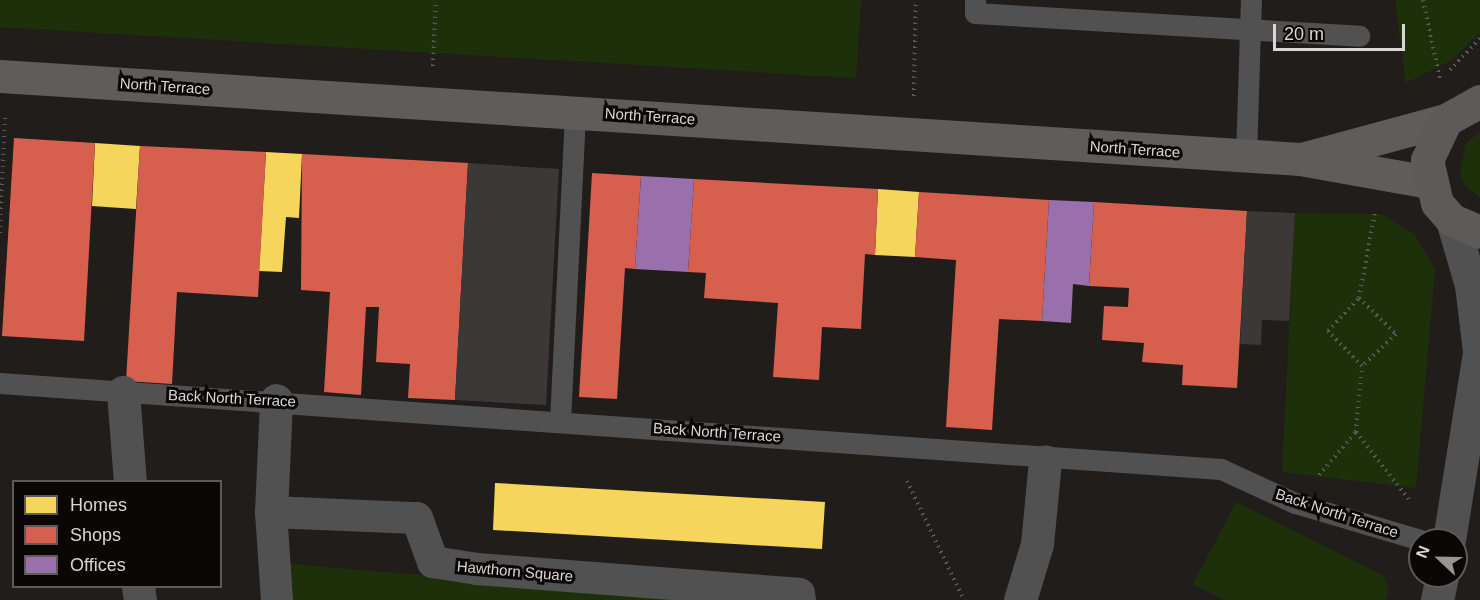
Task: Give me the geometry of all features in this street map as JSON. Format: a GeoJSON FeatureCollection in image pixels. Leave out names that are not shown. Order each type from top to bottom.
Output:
{"type":"FeatureCollection","features":[{"type":"Feature","properties":{"kind":"main road","name":"North Terrace"},"geometry":{"type":"LineString","coordinates":[[4,76],[1300,159],[1380,178],[1429,182]]}},
{"type":"Feature","properties":{"kind":"main road"},"geometry":{"type":"LineString","coordinates":[[1466,226],[1429,182],[1427,160],[1446,120],[1480,102]]}},
{"type":"Feature","properties":{"kind":"main road","name":"North Terrace"},"geometry":{"type":"LineString","coordinates":[[1300,159],[1446,120]]}},
{"type":"Feature","properties":{"kind":"street"},"geometry":{"type":"LineString","coordinates":[[1456,528],[1467,509],[1479,349],[1466,226]]}},
{"type":"Feature","properties":{"kind":"street"},"geometry":{"type":"LineString","coordinates":[[123,392],[130,480]]}},
{"type":"Feature","properties":{"kind":"street"},"geometry":{"type":"LineString","coordinates":[[276,400],[271,512],[277,600]]}},
{"type":"Feature","properties":{"kind":"street"},"geometry":{"type":"LineString","coordinates":[[1020,600],[1037,544],[1045,461]]}},
{"type":"Feature","properties":{"kind":"street","name":"Hawthorn Square"},"geometry":{"type":"LineString","coordinates":[[271,512],[417,518],[433,562],[466,567],[799,594],[800,600]]}},
{"type":"Feature","properties":{"kind":"lane"},"geometry":{"type":"LineString","coordinates":[[975,0],[975,14],[1252,33],[1359,36]]}},
{"type":"Feature","properties":{"kind":"lane"},"geometry":{"type":"LineString","coordinates":[[1246,157],[1252,33],[1251,0]]}},
{"type":"Feature","properties":{"kind":"lane"},"geometry":{"type":"LineString","coordinates":[[560,421],[575,112]]}},
{"type":"Feature","properties":{"kind":"lane","name":"Back North Terrace"},"geometry":{"type":"LineString","coordinates":[[0,383],[276,400],[890,445],[1045,461],[1221,469],[1295,503],[1408,536]]}},
{"type":"Feature","properties":{"kind":"path"},"geometry":{"type":"LineString","coordinates":[[432,103],[436,0]]}},
{"type":"Feature","properties":{"kind":"path"},"geometry":{"type":"LineString","coordinates":[[914,97],[916,0]]}},
{"type":"Feature","properties":{"kind":"path"},"geometry":{"type":"LineString","coordinates":[[1423,0],[1440,80]]}},
{"type":"Feature","properties":{"kind":"path"},"geometry":{"type":"LineString","coordinates":[[1430,86],[1440,80],[1480,38]]}},
{"type":"Feature","properties":{"kind":"path"},"geometry":{"type":"LineString","coordinates":[[0,233],[4,76]]}},
{"type":"Feature","properties":{"kind":"path"},"geometry":{"type":"LineString","coordinates":[[1362,366],[1328,331],[1359,298],[1380,178]]}},
{"type":"Feature","properties":{"kind":"path"},"geometry":{"type":"LineString","coordinates":[[1295,503],[1356,432],[1362,366],[1396,334],[1359,298]]}},
{"type":"Feature","properties":{"kind":"path"},"geometry":{"type":"LineString","coordinates":[[1356,432],[1420,513]]}},
{"type":"Feature","properties":{"kind":"path"},"geometry":{"type":"LineString","coordinates":[[890,445],[964,600]]}},
{"type":"Feature","properties":{"kind":"green space"},"geometry":{"type":"Polygon","coordinates":[[[0,0],[861,0],[856,78],[0,27],[0,0]]]}},
{"type":"Feature","properties":{"kind":"green space"},"geometry":{"type":"Polygon","coordinates":[[[1395,0],[1480,0],[1480,32],[1452,60],[1406,83],[1395,0]]]}},
{"type":"Feature","properties":{"kind":"green space"},"geometry":{"type":"Polygon","coordinates":[[[1480,132],[1480,198],[1465,185],[1460,172],[1466,143],[1480,132]]]}},
{"type":"Feature","properties":{"kind":"green space"},"geometry":{"type":"Polygon","coordinates":[[[1295,213],[1382,214],[1415,235],[1435,269],[1416,488],[1282,472],[1295,213]]]}},
{"type":"Feature","properties":{"kind":"green space"},"geometry":{"type":"Polygon","coordinates":[[[1236,502],[1384,576],[1389,592],[1385,600],[1225,600],[1193,584],[1236,502]]]}},
{"type":"Feature","properties":{"kind":"green space"},"geometry":{"type":"Polygon","coordinates":[[[290,564],[714,600],[292,600],[290,564]]]}},
{"type":"Feature","properties":{"kind":"building: Homes"},"geometry":{"type":"Polygon","coordinates":[[[95,143],[140,146],[136,209],[92,206],[95,143]]]}},
{"type":"Feature","properties":{"kind":"building: Homes"},"geometry":{"type":"Polygon","coordinates":[[[266,152],[302,154],[299,218],[286,217],[282,272],[259,271],[266,152]]]}},
{"type":"Feature","properties":{"kind":"building: Homes"},"geometry":{"type":"Polygon","coordinates":[[[878,189],[919,192],[915,257],[875,255],[878,189]]]}},
{"type":"Feature","properties":{"kind":"building: Homes"},"geometry":{"type":"Polygon","coordinates":[[[495,483],[825,502],[822,549],[493,530],[495,483]]]}},
{"type":"Feature","properties":{"kind":"building: Shops"},"geometry":{"type":"Polygon","coordinates":[[[14,138],[95,143],[84,341],[2,336],[14,138]]]}},
{"type":"Feature","properties":{"kind":"building: Shops"},"geometry":{"type":"Polygon","coordinates":[[[140,146],[266,152],[258,297],[177,292],[172,384],[126,381],[140,146]]]}},
{"type":"Feature","properties":{"kind":"building: Shops"},"geometry":{"type":"Polygon","coordinates":[[[302,154],[468,163],[455,400],[408,398],[410,364],[376,362],[379,307],[366,307],[361,395],[324,392],[330,292],[301,290],[302,154]]]}},
{"type":"Feature","properties":{"kind":"building: Shops"},"geometry":{"type":"Polygon","coordinates":[[[592,173],[641,176],[635,269],[625,268],[617,399],[579,397],[592,173]]]}},
{"type":"Feature","properties":{"kind":"building: Shops"},"geometry":{"type":"Polygon","coordinates":[[[694,179],[878,189],[875,255],[865,254],[861,329],[822,327],[819,380],[773,377],[778,303],[704,298],[706,273],[688,272],[694,179]]]}},
{"type":"Feature","properties":{"kind":"building: Shops"},"geometry":{"type":"Polygon","coordinates":[[[919,192],[1049,200],[1042,321],[999,319],[992,430],[946,427],[956,260],[915,257],[919,192]]]}},
{"type":"Feature","properties":{"kind":"building: Shops"},"geometry":{"type":"Polygon","coordinates":[[[1094,202],[1247,211],[1237,388],[1182,385],[1183,365],[1142,362],[1144,343],[1102,340],[1104,306],[1128,307],[1129,288],[1089,286],[1094,202]]]}},
{"type":"Feature","properties":{"kind":"building: Offices"},"geometry":{"type":"Polygon","coordinates":[[[641,176],[694,179],[688,272],[635,269],[641,176]]]}},
{"type":"Feature","properties":{"kind":"building: Offices"},"geometry":{"type":"Polygon","coordinates":[[[1049,200],[1094,202],[1089,286],[1073,284],[1071,323],[1042,321],[1049,200]]]}},
{"type":"Feature","properties":{"kind":"building: Other"},"geometry":{"type":"Polygon","coordinates":[[[468,163],[559,169],[546,405],[455,400],[468,163]]]}},
{"type":"Feature","properties":{"kind":"building: Other"},"geometry":{"type":"Polygon","coordinates":[[[1247,211],[1295,213],[1289,321],[1262,320],[1261,345],[1240,344],[1247,211]]]}}]}
